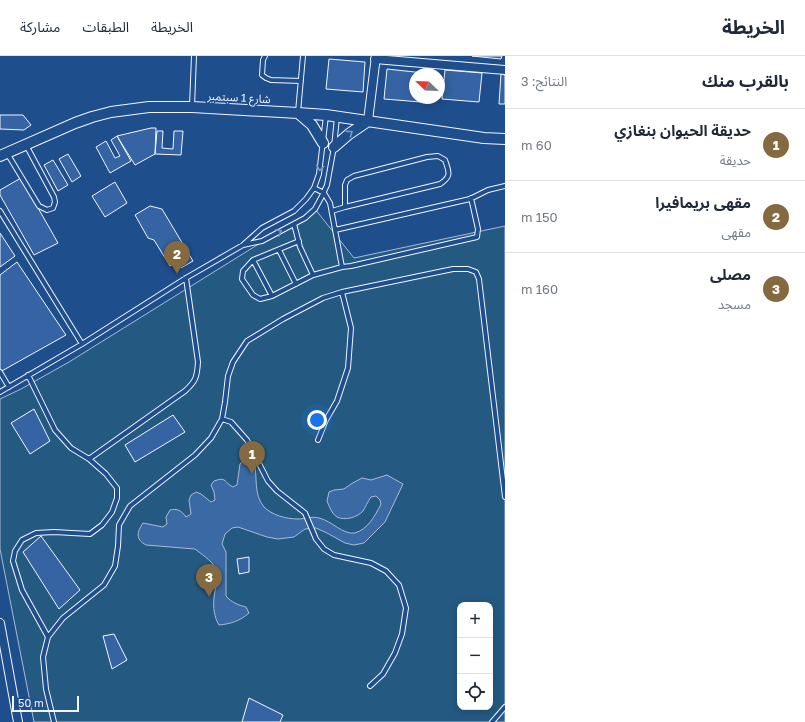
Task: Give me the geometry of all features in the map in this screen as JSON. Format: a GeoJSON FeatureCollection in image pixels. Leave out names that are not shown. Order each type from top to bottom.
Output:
{"type":"FeatureCollection","features":[{"type":"Feature","properties":{"kind":"street"},"geometry":{"type":"LineString","coordinates":[[334,147],[349,134],[368,122],[375,57],[505,70]]}},
{"type":"Feature","properties":{"kind":"street","name":"شارع 1 سبتمبر"},"geometry":{"type":"LineString","coordinates":[[4,154],[92,117],[111,112],[149,107],[192,107],[298,112],[484,138],[505,139]]}},
{"type":"Feature","properties":{"kind":"street"},"geometry":{"type":"LineString","coordinates":[[298,112],[312,125],[323,143]]}},
{"type":"Feature","properties":{"kind":"street","name":"شارع 1 سبتمبر"},"geometry":{"type":"LineString","coordinates":[[484,138],[505,146]]}},
{"type":"Feature","properties":{"kind":"street"},"geometry":{"type":"LineString","coordinates":[[0,624],[3,657],[18,722]]}},
{"type":"Feature","properties":{"kind":"lane"},"geometry":{"type":"LineString","coordinates":[[192,107],[194,56]]}},
{"type":"Feature","properties":{"kind":"lane"},"geometry":{"type":"LineString","coordinates":[[265,56],[263,60],[262,75],[266,78],[271,80],[301,81]]}},
{"type":"Feature","properties":{"kind":"lane"},"geometry":{"type":"LineString","coordinates":[[298,112],[303,56]]}},
{"type":"Feature","properties":{"kind":"lane"},"geometry":{"type":"LineString","coordinates":[[0,392],[82,344],[186,278],[243,245],[262,228],[294,211],[314,188],[319,174],[326,115]]}},
{"type":"Feature","properties":{"kind":"lane"},"geometry":{"type":"LineString","coordinates":[[243,245],[262,240],[294,224],[305,218],[315,209],[327,185],[334,147],[337,117]]}},
{"type":"Feature","properties":{"kind":"lane"},"geometry":{"type":"LineString","coordinates":[[4,154],[39,206],[47,210],[53,208],[55,202],[54,197],[25,145]]}},
{"type":"Feature","properties":{"kind":"lane"},"geometry":{"type":"LineString","coordinates":[[332,211],[440,184],[447,180],[449,172],[445,160],[438,156],[427,157],[354,176],[347,180],[345,185],[345,207]]}},
{"type":"Feature","properties":{"kind":"lane"},"geometry":{"type":"LineString","coordinates":[[335,230],[471,198],[488,190],[505,186]]}},
{"type":"Feature","properties":{"kind":"lane"},"geometry":{"type":"LineString","coordinates":[[314,188],[324,193],[330,203],[342,267]]}},
{"type":"Feature","properties":{"kind":"lane"},"geometry":{"type":"LineString","coordinates":[[298,241],[253,260],[243,271],[242,279],[253,295],[260,300],[272,296],[313,275],[342,267],[477,237],[478,229],[471,198]]}},
{"type":"Feature","properties":{"kind":"lane"},"geometry":{"type":"LineString","coordinates":[[0,211],[82,344]]}},
{"type":"Feature","properties":{"kind":"lane"},"geometry":{"type":"LineString","coordinates":[[294,224],[300,247],[313,275]]}},
{"type":"Feature","properties":{"kind":"lane"},"geometry":{"type":"LineString","coordinates":[[279,250],[296,284]]}},
{"type":"Feature","properties":{"kind":"lane"},"geometry":{"type":"LineString","coordinates":[[253,260],[272,296]]}},
{"type":"Feature","properties":{"kind":"lane"},"geometry":{"type":"LineString","coordinates":[[54,722],[46,689],[43,657],[48,637],[63,618],[104,585],[115,566],[119,525],[130,506],[196,454],[211,438],[222,418],[228,376],[233,362],[247,341],[282,319],[323,298],[342,292],[453,269],[468,269],[476,272],[480,278],[505,497]]}},
{"type":"Feature","properties":{"kind":"lane"},"geometry":{"type":"LineString","coordinates":[[89,459],[185,392],[194,382],[198,362],[186,278]]}},
{"type":"Feature","properties":{"kind":"lane"},"geometry":{"type":"LineString","coordinates":[[318,440],[326,420],[337,401],[348,368],[351,328],[342,292]]}},
{"type":"Feature","properties":{"kind":"lane"},"geometry":{"type":"LineString","coordinates":[[0,372],[10,387]]}},
{"type":"Feature","properties":{"kind":"lane"},"geometry":{"type":"LineString","coordinates":[[28,375],[55,430],[71,448],[89,459],[106,474],[117,488],[117,498],[112,512],[102,525],[90,534],[54,532],[36,533],[22,540],[15,551],[13,561],[22,590],[48,637]]}},
{"type":"Feature","properties":{"kind":"lane"},"geometry":{"type":"LineString","coordinates":[[222,418],[231,422],[247,440],[268,481],[277,491],[301,509],[306,516],[313,534],[324,549],[334,555],[371,563],[386,571],[399,585],[406,608],[402,634],[395,653],[383,674],[370,686]]}},
{"type":"Feature","properties":{"kind":"lane"},"geometry":{"type":"LineString","coordinates":[[492,722],[505,707]]}},
{"type":"Feature","properties":{"kind":"shaded area"},"geometry":{"type":"Polygon","coordinates":[[[315,209],[354,258],[505,226],[505,722],[34,722],[0,549],[0,399],[69,362],[315,209]]]}},
{"type":"Feature","properties":{"kind":"shaded area"},"geometry":{"type":"Polygon","coordinates":[[[244,460],[250,460],[254,463],[258,497],[267,510],[289,518],[319,518],[346,532],[351,533],[360,531],[367,525],[374,517],[381,504],[380,500],[376,496],[371,497],[361,513],[351,518],[344,519],[337,517],[331,510],[327,501],[329,492],[344,489],[362,478],[371,480],[387,475],[403,484],[385,522],[364,543],[354,545],[345,543],[316,528],[305,529],[294,537],[278,539],[267,537],[238,527],[232,528],[225,534],[222,544],[226,552],[226,596],[235,603],[246,607],[249,613],[235,622],[219,625],[214,608],[216,578],[213,564],[195,549],[146,545],[140,540],[138,532],[143,523],[163,527],[167,524],[166,517],[170,510],[179,510],[186,517],[191,514],[189,500],[191,495],[196,492],[211,502],[215,500],[211,485],[214,481],[221,479],[233,487],[237,485],[240,464],[244,460]]]}},
{"type":"Feature","properties":{"kind":"building"},"geometry":{"type":"Polygon","coordinates":[[[472,56],[502,56],[501,59],[472,56]]]}},
{"type":"Feature","properties":{"kind":"building"},"geometry":{"type":"Polygon","coordinates":[[[329,59],[365,62],[363,92],[326,89],[329,59]]]}},
{"type":"Feature","properties":{"kind":"building"},"geometry":{"type":"Polygon","coordinates":[[[387,69],[409,71],[409,101],[384,99],[387,69]]]}},
{"type":"Feature","properties":{"kind":"building"},"geometry":{"type":"Polygon","coordinates":[[[445,70],[482,73],[479,102],[445,99],[445,70]]]}},
{"type":"Feature","properties":{"kind":"building"},"geometry":{"type":"Polygon","coordinates":[[[501,74],[505,75],[505,104],[499,104],[501,74]]]}},
{"type":"Feature","properties":{"kind":"building"},"geometry":{"type":"Polygon","coordinates":[[[0,115],[23,115],[31,125],[24,130],[0,129],[0,115]]]}},
{"type":"Feature","properties":{"kind":"building"},"geometry":{"type":"Polygon","coordinates":[[[156,128],[155,154],[135,165],[117,136],[156,128]]]}},
{"type":"Feature","properties":{"kind":"building"},"geometry":{"type":"Polygon","coordinates":[[[157,131],[163,131],[162,148],[173,149],[174,131],[183,131],[181,155],[155,154],[157,131]]]}},
{"type":"Feature","properties":{"kind":"building"},"geometry":{"type":"Polygon","coordinates":[[[117,136],[131,161],[110,173],[96,147],[106,141],[115,158],[120,156],[111,140],[117,136]]]}},
{"type":"Feature","properties":{"kind":"building"},"geometry":{"type":"Polygon","coordinates":[[[68,154],[81,176],[72,182],[59,159],[68,154]]]}},
{"type":"Feature","properties":{"kind":"building"},"geometry":{"type":"Polygon","coordinates":[[[53,160],[68,185],[58,191],[44,165],[53,160]]]}},
{"type":"Feature","properties":{"kind":"building"},"geometry":{"type":"Polygon","coordinates":[[[21,178],[58,243],[34,255],[0,195],[0,190],[21,178]]]}},
{"type":"Feature","properties":{"kind":"building"},"geometry":{"type":"Polygon","coordinates":[[[115,182],[127,203],[105,217],[92,196],[115,182]]]}},
{"type":"Feature","properties":{"kind":"building"},"geometry":{"type":"Polygon","coordinates":[[[150,206],[162,209],[193,261],[181,268],[178,262],[170,266],[154,240],[148,238],[135,215],[150,206]]]}},
{"type":"Feature","properties":{"kind":"building"},"geometry":{"type":"Polygon","coordinates":[[[0,233],[15,256],[0,267],[0,233]]]}},
{"type":"Feature","properties":{"kind":"building"},"geometry":{"type":"Polygon","coordinates":[[[17,262],[66,335],[0,372],[0,275],[17,262]]]}},
{"type":"Feature","properties":{"kind":"building"},"geometry":{"type":"Polygon","coordinates":[[[34,409],[50,441],[30,454],[11,423],[34,409]]]}},
{"type":"Feature","properties":{"kind":"building"},"geometry":{"type":"Polygon","coordinates":[[[173,415],[185,432],[135,462],[125,445],[173,415]]]}},
{"type":"Feature","properties":{"kind":"building"},"geometry":{"type":"Polygon","coordinates":[[[41,536],[80,590],[59,609],[23,552],[41,536]]]}},
{"type":"Feature","properties":{"kind":"building"},"geometry":{"type":"Polygon","coordinates":[[[249,557],[249,572],[239,574],[237,559],[249,557]]]}},
{"type":"Feature","properties":{"kind":"building"},"geometry":{"type":"Polygon","coordinates":[[[114,634],[127,660],[112,669],[103,636],[114,634]]]}},
{"type":"Feature","properties":{"kind":"building"},"geometry":{"type":"Polygon","coordinates":[[[249,698],[283,715],[280,722],[242,722],[249,698]]]}},
{"type":"Feature","properties":{"kind":"place","name":"مقهى بريمافيرا"},"geometry":{"type":"Point","coordinates":[177,274]}},
{"type":"Feature","properties":{"kind":"place","name":"حديقة الحيوان بنغازي"},"geometry":{"type":"Point","coordinates":[252,474]}},
{"type":"Feature","properties":{"kind":"place","name":"مصلى"},"geometry":{"type":"Point","coordinates":[209,597]}}]}
